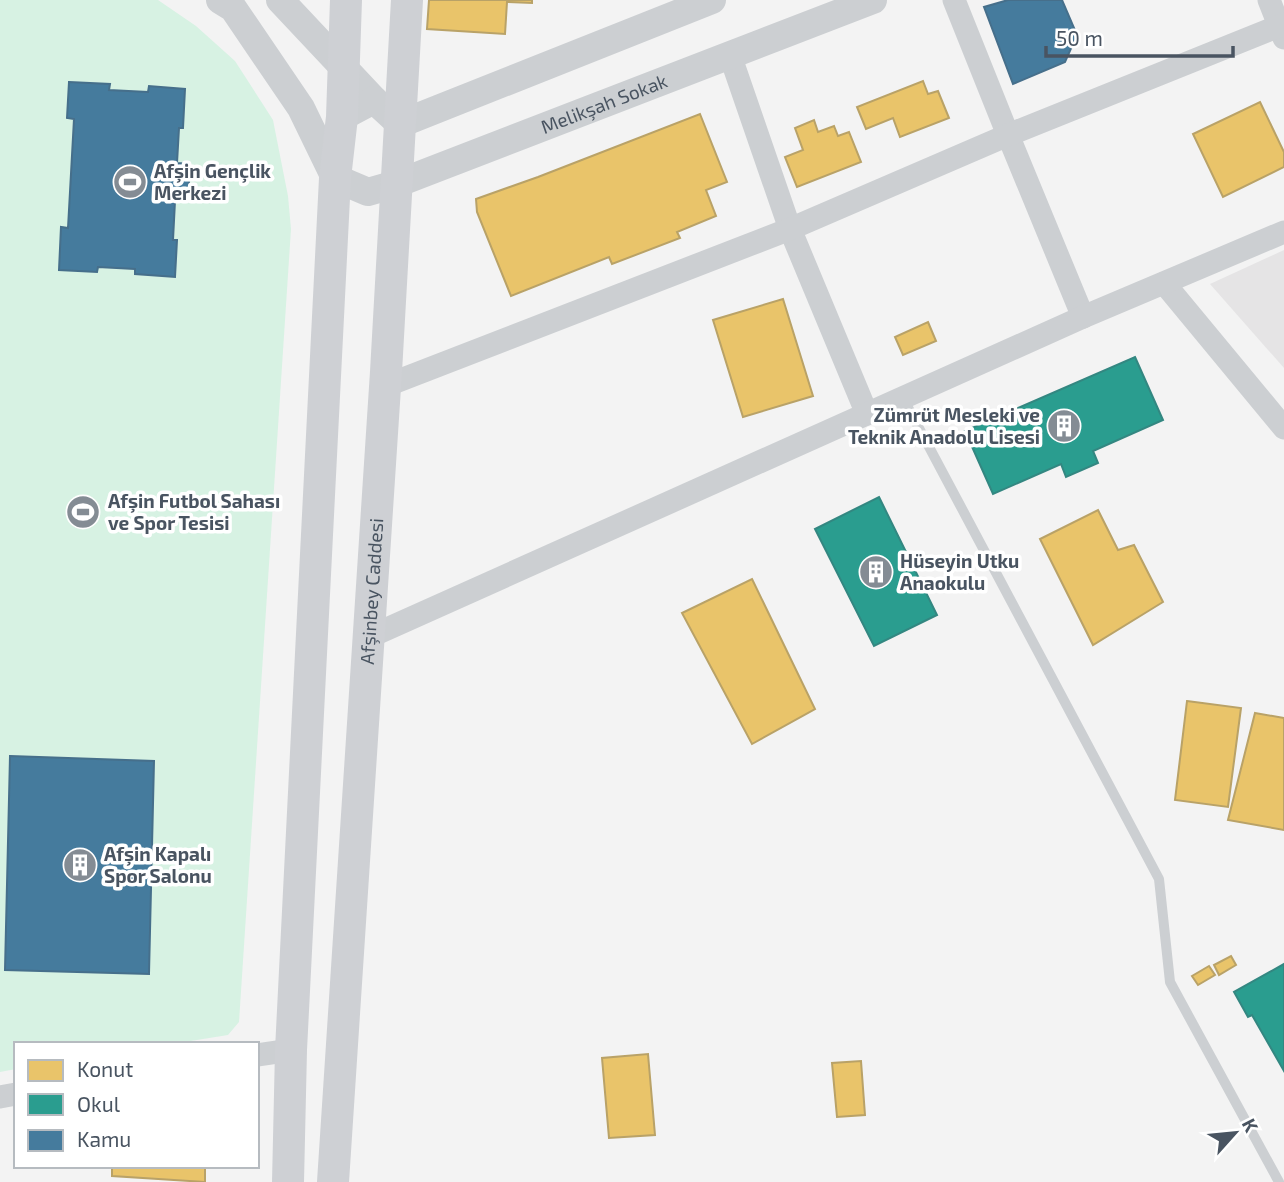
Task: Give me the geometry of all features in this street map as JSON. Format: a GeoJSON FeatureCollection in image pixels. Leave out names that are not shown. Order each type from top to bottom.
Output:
{"type":"FeatureCollection","features":[{"type":"Feature","properties":{"kind":"main road"},"geometry":{"type":"LineString","coordinates":[[288,1182],[291,1050],[335,178],[342,117],[346,0]]}},
{"type":"Feature","properties":{"kind":"main road","name":"Afşinbey Caddesi"},"geometry":{"type":"LineString","coordinates":[[334,1182],[407,0]]}},
{"type":"Feature","properties":{"kind":"street"},"geometry":{"type":"LineString","coordinates":[[220,0],[233,8],[301,108],[335,178]]}},
{"type":"Feature","properties":{"kind":"street"},"geometry":{"type":"LineString","coordinates":[[280,0],[343,69],[400,124],[712,0]]}},
{"type":"Feature","properties":{"kind":"street","name":"Melikşah Sokak"},"geometry":{"type":"LineString","coordinates":[[335,178],[368,192],[397,184],[873,0]]}},
{"type":"Feature","properties":{"kind":"street"},"geometry":{"type":"LineString","coordinates":[[954,0],[1083,317]]}},
{"type":"Feature","properties":{"kind":"street"},"geometry":{"type":"LineString","coordinates":[[385,386],[790,229],[1008,135],[1282,29],[1269,0]]}},
{"type":"Feature","properties":{"kind":"street"},"geometry":{"type":"LineString","coordinates":[[730,55],[790,229],[867,414]]}},
{"type":"Feature","properties":{"kind":"street"},"geometry":{"type":"LineString","coordinates":[[342,117],[374,100]]}},
{"type":"Feature","properties":{"kind":"street"},"geometry":{"type":"LineString","coordinates":[[369,637],[1083,317],[1284,232]]}},
{"type":"Feature","properties":{"kind":"street"},"geometry":{"type":"LineString","coordinates":[[1164,283],[1284,428]]}},
{"type":"Feature","properties":{"kind":"street"},"geometry":{"type":"LineString","coordinates":[[259,1055],[291,1050]]}},
{"type":"Feature","properties":{"kind":"lane"},"geometry":{"type":"LineString","coordinates":[[903,398],[1158,879],[1170,982],[1279,1182]]}},
{"type":"Feature","properties":{"kind":"shaded area"},"geometry":{"type":"Polygon","coordinates":[[[1284,250],[1284,368],[1210,284],[1284,250]]]}},
{"type":"Feature","properties":{"kind":"green space"},"geometry":{"type":"Polygon","coordinates":[[[0,0],[158,0],[196,26],[235,61],[273,120],[288,196],[291,229],[239,1022],[228,1035],[184,1042],[14,1042],[14,1069],[0,1072],[0,0]]]}},
{"type":"Feature","properties":{"kind":"building: Konut"},"geometry":{"type":"Polygon","coordinates":[[[429,0],[532,0],[532,3],[507,2],[505,34],[427,29],[429,0]]]}},
{"type":"Feature","properties":{"kind":"building: Konut"},"geometry":{"type":"Polygon","coordinates":[[[923,81],[928,94],[938,91],[949,118],[900,137],[893,118],[866,129],[857,107],[923,81]]]}},
{"type":"Feature","properties":{"kind":"building: Konut"},"geometry":{"type":"Polygon","coordinates":[[[1260,102],[1284,152],[1284,167],[1223,197],[1193,134],[1260,102]]]}},
{"type":"Feature","properties":{"kind":"building: Konut"},"geometry":{"type":"Polygon","coordinates":[[[700,114],[727,182],[706,190],[716,216],[677,232],[680,238],[612,264],[609,257],[511,296],[477,212],[476,199],[700,114]]]}},
{"type":"Feature","properties":{"kind":"building: Konut"},"geometry":{"type":"Polygon","coordinates":[[[814,120],[818,132],[834,126],[838,136],[849,132],[861,162],[797,187],[785,157],[803,150],[795,128],[814,120]]]}},
{"type":"Feature","properties":{"kind":"building: Konut"},"geometry":{"type":"Polygon","coordinates":[[[783,299],[813,396],[743,417],[713,320],[783,299]]]}},
{"type":"Feature","properties":{"kind":"building: Konut"},"geometry":{"type":"Polygon","coordinates":[[[928,322],[936,341],[903,355],[895,337],[928,322]]]}},
{"type":"Feature","properties":{"kind":"building: Konut"},"geometry":{"type":"Polygon","coordinates":[[[1098,510],[1118,550],[1134,545],[1163,602],[1093,645],[1040,539],[1098,510]]]}},
{"type":"Feature","properties":{"kind":"building: Konut"},"geometry":{"type":"Polygon","coordinates":[[[752,579],[815,709],[752,744],[682,613],[752,579]]]}},
{"type":"Feature","properties":{"kind":"building: Konut"},"geometry":{"type":"Polygon","coordinates":[[[1187,701],[1241,708],[1228,807],[1175,800],[1187,701]]]}},
{"type":"Feature","properties":{"kind":"building: Konut"},"geometry":{"type":"Polygon","coordinates":[[[1255,713],[1284,718],[1284,830],[1228,820],[1255,713]]]}},
{"type":"Feature","properties":{"kind":"building: Konut"},"geometry":{"type":"Polygon","coordinates":[[[1231,956],[1236,965],[1219,975],[1214,965],[1231,956]]]}},
{"type":"Feature","properties":{"kind":"building: Konut"},"geometry":{"type":"Polygon","coordinates":[[[1209,966],[1215,975],[1198,985],[1192,976],[1209,966]]]}},
{"type":"Feature","properties":{"kind":"building: Konut"},"geometry":{"type":"Polygon","coordinates":[[[648,1054],[655,1135],[609,1138],[602,1058],[648,1054]]]}},
{"type":"Feature","properties":{"kind":"building: Konut"},"geometry":{"type":"Polygon","coordinates":[[[861,1061],[865,1115],[837,1117],[832,1063],[861,1061]]]}},
{"type":"Feature","properties":{"kind":"building: Konut"},"geometry":{"type":"Polygon","coordinates":[[[112,1168],[205,1168],[205,1182],[112,1176],[112,1168]]]}},
{"type":"Feature","properties":{"kind":"building: Okul","name":"Zümrüt Mesleki ve Teknik Anadolu Lisesi"},"geometry":{"type":"Polygon","coordinates":[[[1135,357],[1163,420],[1093,451],[1098,463],[1066,477],[1061,464],[993,494],[965,431],[1135,357]]]}},
{"type":"Feature","properties":{"kind":"building: Okul","name":"Hüseyin Utku Anaokulu"},"geometry":{"type":"Polygon","coordinates":[[[879,497],[937,615],[874,646],[815,529],[879,497]]]}},
{"type":"Feature","properties":{"kind":"building: Okul"},"geometry":{"type":"Polygon","coordinates":[[[1284,964],[1284,1071],[1252,1015],[1248,1017],[1234,992],[1284,964]]]}},
{"type":"Feature","properties":{"kind":"building: Kamu"},"geometry":{"type":"Polygon","coordinates":[[[1008,0],[1062,0],[1077,35],[1065,62],[1013,84],[984,7],[1008,0]]]}},
{"type":"Feature","properties":{"kind":"building: Kamu","name":"Afşin Gençlik Merkezi"},"geometry":{"type":"Polygon","coordinates":[[[69,82],[110,84],[109,90],[148,92],[149,86],[185,89],[183,128],[179,128],[177,163],[190,164],[188,201],[175,201],[175,277],[135,274],[135,269],[98,267],[97,272],[59,270],[61,227],[68,228],[74,119],[67,118],[69,82]]]}},
{"type":"Feature","properties":{"kind":"building: Kamu","name":"Afşin Kapalı Spor Salonu"},"geometry":{"type":"Polygon","coordinates":[[[10,756],[154,761],[149,974],[5,970],[10,756]]]}},
{"type":"Feature","properties":{"kind":"place","name":"Afşin Gençlik Merkezi"},"geometry":{"type":"Point","coordinates":[130,182]}},
{"type":"Feature","properties":{"kind":"place","name":"Zümrüt Mesleki ve Teknik Anadolu Lisesi"},"geometry":{"type":"Point","coordinates":[1064,426]}},
{"type":"Feature","properties":{"kind":"place","name":"Afşin Futbol Sahası ve Spor Tesisi"},"geometry":{"type":"Point","coordinates":[83,512]}},
{"type":"Feature","properties":{"kind":"place","name":"Hüseyin Utku Anaokulu"},"geometry":{"type":"Point","coordinates":[876,572]}},
{"type":"Feature","properties":{"kind":"place","name":"Afşin Kapalı Spor Salonu"},"geometry":{"type":"Point","coordinates":[80,865]}}]}
